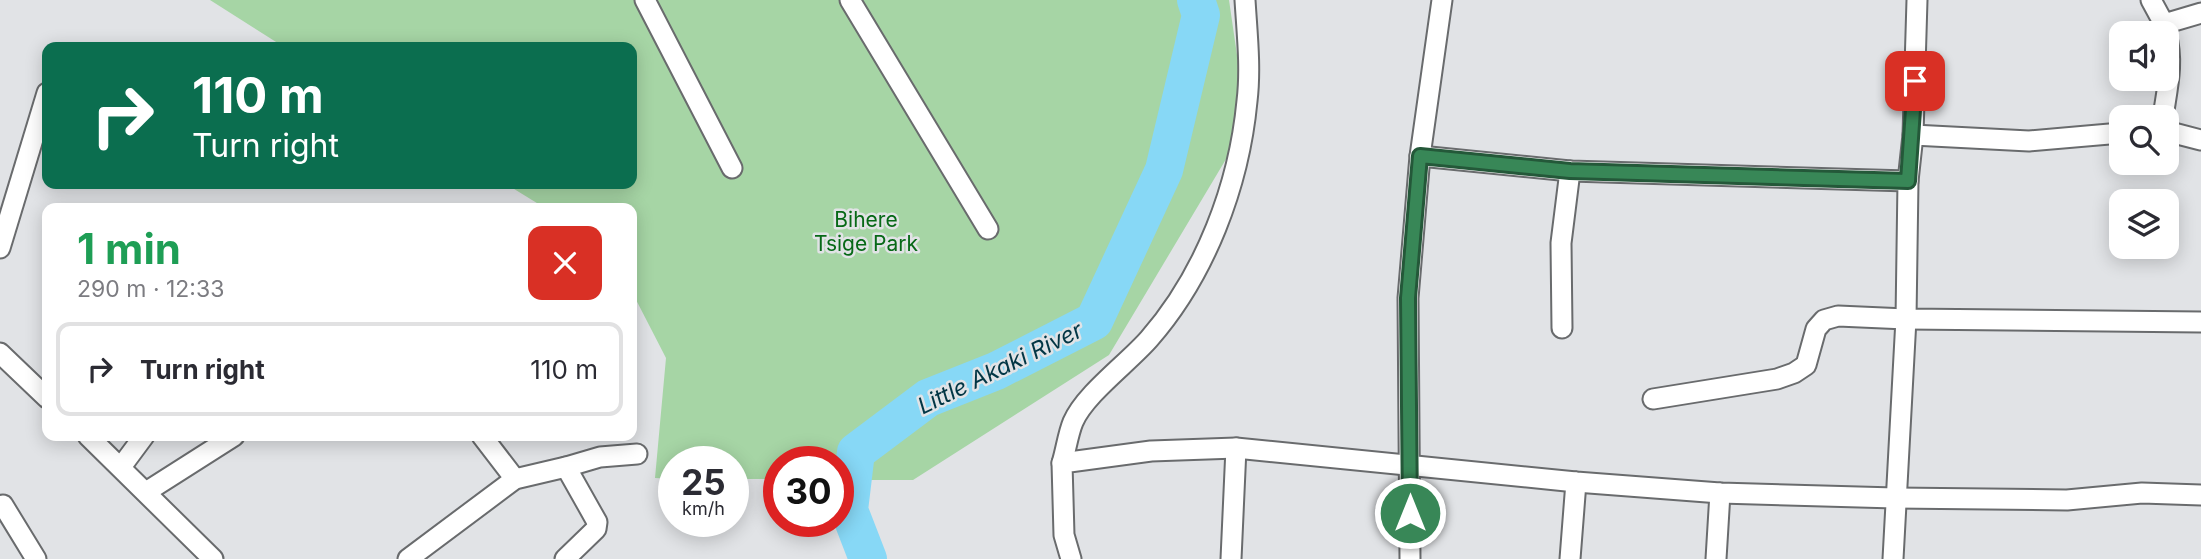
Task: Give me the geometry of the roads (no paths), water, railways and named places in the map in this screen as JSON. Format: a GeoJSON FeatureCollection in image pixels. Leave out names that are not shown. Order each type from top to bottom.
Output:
{"type":"FeatureCollection","features":[{"type":"Feature","properties":{"kind":"street"},"geometry":{"type":"LineString","coordinates":[[645,0],[732,167]]}},
{"type":"Feature","properties":{"kind":"street"},"geometry":{"type":"LineString","coordinates":[[850,0],[988,229]]}},
{"type":"Feature","properties":{"kind":"street"},"geometry":{"type":"LineString","coordinates":[[1071,559],[1064,535],[1062,463],[1073,422],[1081,408],[1148,340],[1175,306],[1198,266],[1233,184],[1247,101],[1245,0]]}},
{"type":"Feature","properties":{"kind":"street"},"geometry":{"type":"LineString","coordinates":[[1410,559],[1408,298],[1420,156],[1442,0]]}},
{"type":"Feature","properties":{"kind":"street"},"geometry":{"type":"LineString","coordinates":[[1893,559],[1906,319],[1908,181],[1913,135],[1917,0]]}},
{"type":"Feature","properties":{"kind":"street"},"geometry":{"type":"LineString","coordinates":[[2151,0],[2162,21]]}},
{"type":"Feature","properties":{"kind":"street"},"geometry":{"type":"LineString","coordinates":[[2179,24],[2201,13]]}},
{"type":"Feature","properties":{"kind":"street"},"geometry":{"type":"LineString","coordinates":[[0,248],[41,134]]}},
{"type":"Feature","properties":{"kind":"street"},"geometry":{"type":"LineString","coordinates":[[1913,135],[2029,141],[2109,134]]}},
{"type":"Feature","properties":{"kind":"street"},"geometry":{"type":"LineString","coordinates":[[2179,134],[2201,140]]}},
{"type":"Feature","properties":{"kind":"street"},"geometry":{"type":"LineString","coordinates":[[1420,156],[1570,171],[1908,181]]}},
{"type":"Feature","properties":{"kind":"street"},"geometry":{"type":"LineString","coordinates":[[1562,328],[1561,243],[1570,171]]}},
{"type":"Feature","properties":{"kind":"street"},"geometry":{"type":"LineString","coordinates":[[1653,399],[1777,379],[1794,373],[1806,365],[1816,329],[1824,320],[1838,316],[2201,322]]}},
{"type":"Feature","properties":{"kind":"street"},"geometry":{"type":"LineString","coordinates":[[0,353],[42,393]]}},
{"type":"Feature","properties":{"kind":"street"},"geometry":{"type":"LineString","coordinates":[[0,381],[17,369]]}},
{"type":"Feature","properties":{"kind":"street"},"geometry":{"type":"LineString","coordinates":[[93,441],[213,559]]}},
{"type":"Feature","properties":{"kind":"street"},"geometry":{"type":"LineString","coordinates":[[121,467],[140,441]]}},
{"type":"Feature","properties":{"kind":"street"},"geometry":{"type":"LineString","coordinates":[[146,492],[226,441]]}},
{"type":"Feature","properties":{"kind":"street"},"geometry":{"type":"LineString","coordinates":[[486,441],[515,479]]}},
{"type":"Feature","properties":{"kind":"street"},"geometry":{"type":"LineString","coordinates":[[1062,463],[1151,451],[1236,448],[1576,482],[1720,493],[2067,499],[2142,493],[2201,495]]}},
{"type":"Feature","properties":{"kind":"street"},"geometry":{"type":"LineString","coordinates":[[1231,559],[1236,448]]}},
{"type":"Feature","properties":{"kind":"street"},"geometry":{"type":"LineString","coordinates":[[408,559],[515,479],[600,457],[638,454]]}},
{"type":"Feature","properties":{"kind":"street"},"geometry":{"type":"LineString","coordinates":[[565,559],[596,529],[597,522],[566,467]]}},
{"type":"Feature","properties":{"kind":"street"},"geometry":{"type":"LineString","coordinates":[[1570,559],[1576,482]]}},
{"type":"Feature","properties":{"kind":"street"},"geometry":{"type":"LineString","coordinates":[[1716,559],[1720,493]]}},
{"type":"Feature","properties":{"kind":"street"},"geometry":{"type":"LineString","coordinates":[[3,505],[36,559]]}},
{"type":"Feature","properties":{"kind":"waterway","name":"Little Akaki River"},"geometry":{"type":"LineString","coordinates":[[868,559],[849,510],[856,452],[928,398],[996,371],[1094,321],[1164,170],[1201,15],[1196,0]]}},
{"type":"Feature","properties":{"kind":"park label","name":"Bihere Tsige Park"},"geometry":{"type":"Point","coordinates":[866,232]}}]}
